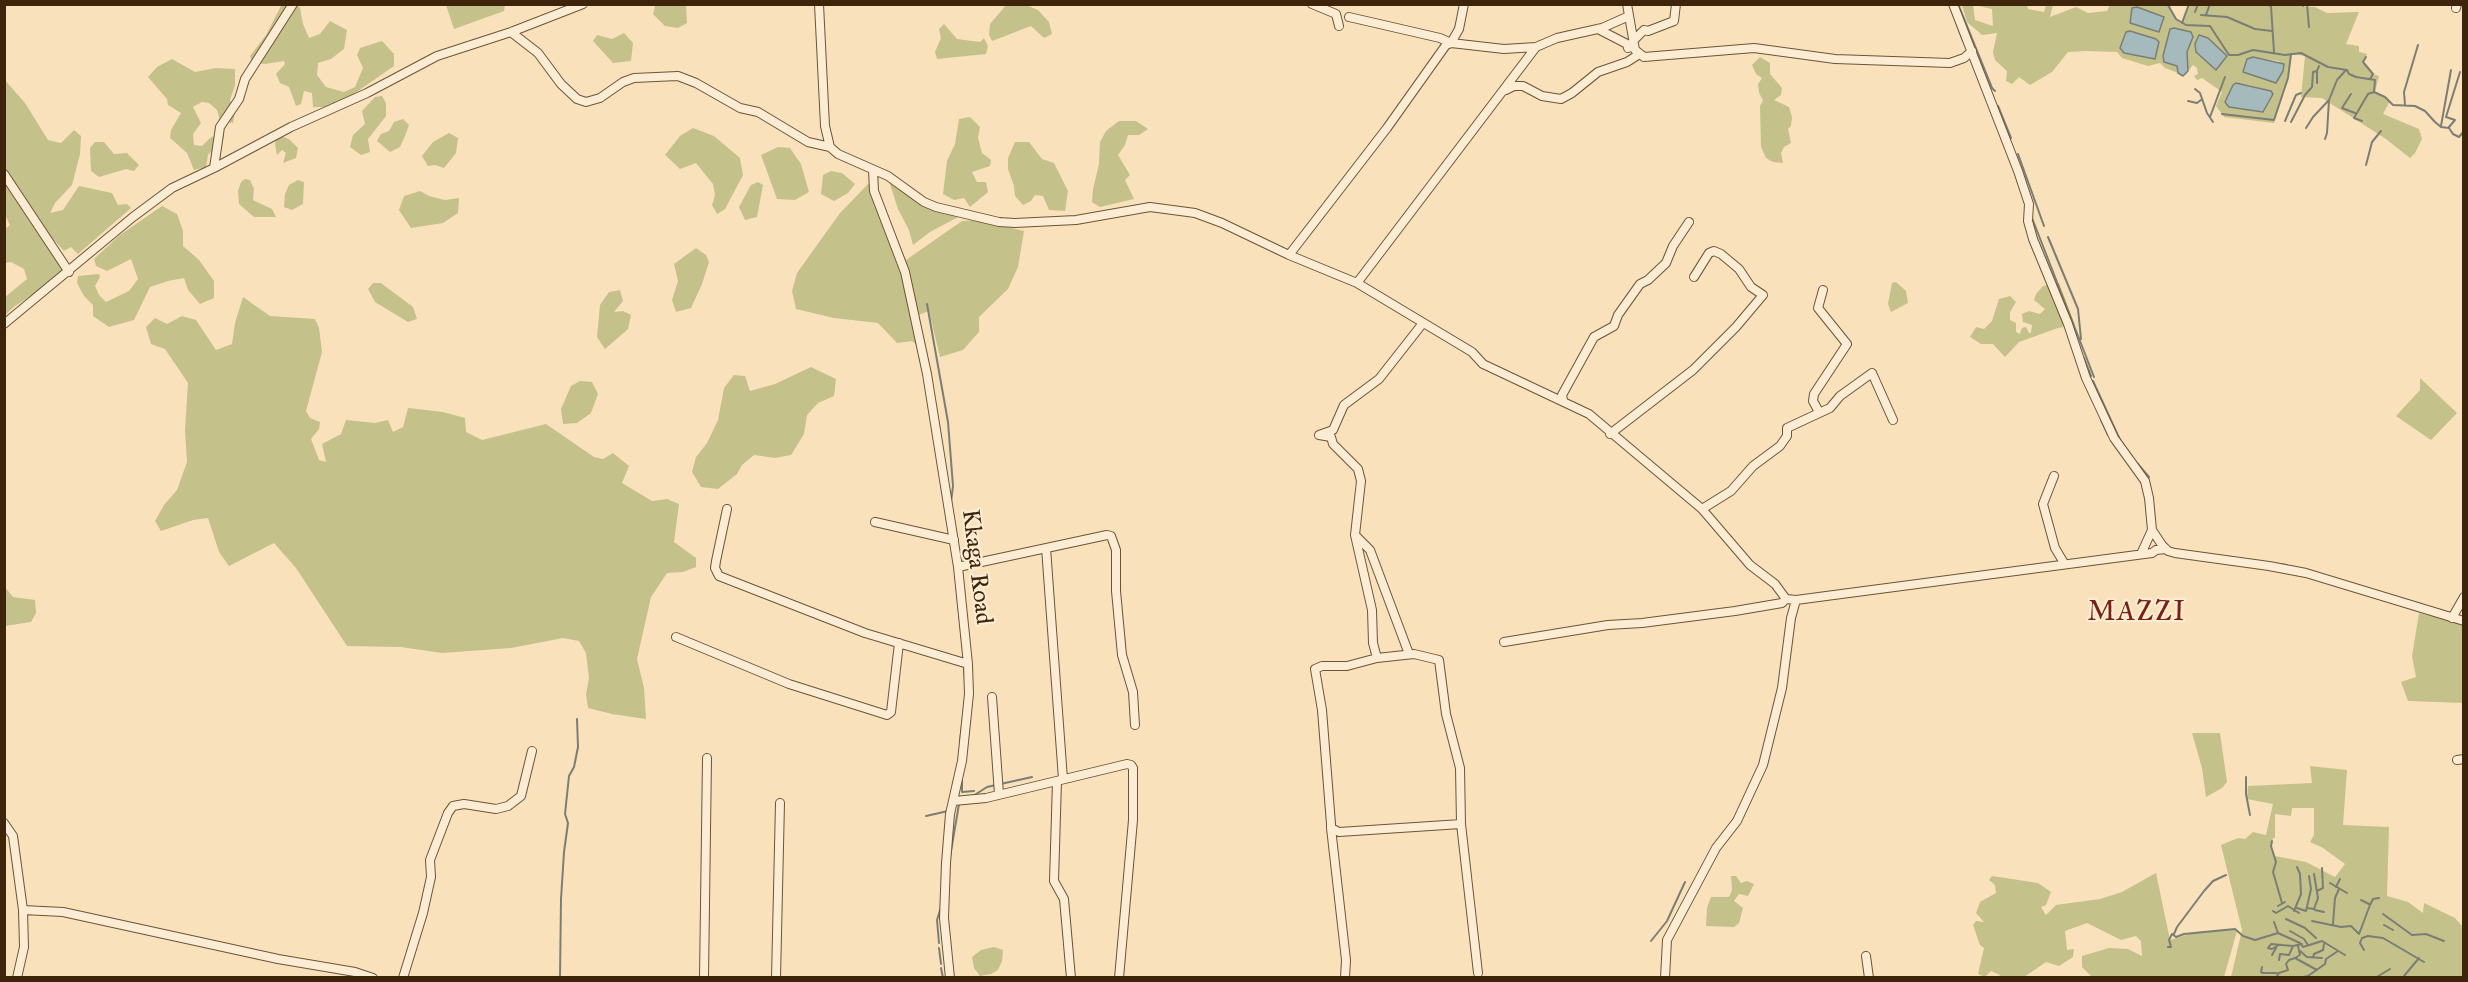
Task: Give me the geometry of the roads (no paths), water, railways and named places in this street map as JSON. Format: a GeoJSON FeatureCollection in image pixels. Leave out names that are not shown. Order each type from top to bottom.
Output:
{"type":"FeatureCollection","features":[{"type":"Feature","properties":{"kind":"street"},"geometry":{"type":"LineString","coordinates":[[214,168],[220,127],[239,99],[246,80],[293,4]]}},
{"type":"Feature","properties":{"kind":"street"},"geometry":{"type":"LineString","coordinates":[[4,324],[133,217],[172,188],[291,127],[367,93],[437,56],[511,32],[583,4]]}},
{"type":"Feature","properties":{"kind":"street"},"geometry":{"type":"LineString","coordinates":[[819,4],[825,126],[830,147]]}},
{"type":"Feature","properties":{"kind":"street"},"geometry":{"type":"LineString","coordinates":[[1312,4],[1336,15],[1339,26]]}},
{"type":"Feature","properties":{"kind":"street"},"geometry":{"type":"LineString","coordinates":[[1289,255],[1381,137],[1442,50],[1451,42],[1459,29],[1464,4]]}},
{"type":"Feature","properties":{"kind":"street"},"geometry":{"type":"LineString","coordinates":[[1627,4],[1631,42],[1638,55],[1644,57],[1754,48],[1835,59],[1950,63],[1957,62],[1972,51]]}},
{"type":"Feature","properties":{"kind":"street"},"geometry":{"type":"LineString","coordinates":[[1620,64],[1631,42],[1644,30],[1648,31],[1674,21],[1677,4]]}},
{"type":"Feature","properties":{"kind":"street"},"geometry":{"type":"LineString","coordinates":[[1953,4],[2029,204],[2028,221],[2033,239],[2068,324],[2086,378],[2114,438],[2145,481],[2152,530],[2141,554]]}},
{"type":"Feature","properties":{"kind":"street"},"geometry":{"type":"LineString","coordinates":[[1348,17],[1451,42],[1504,49],[1536,47],[1557,38],[1598,29],[1629,16]]}},
{"type":"Feature","properties":{"kind":"street"},"geometry":{"type":"LineString","coordinates":[[1598,29],[1627,44],[1631,42]]}},
{"type":"Feature","properties":{"kind":"street"},"geometry":{"type":"LineString","coordinates":[[511,32],[538,53],[561,84],[577,99],[586,102],[600,98],[634,78],[678,76],[696,83],[740,108],[758,112],[808,142],[830,147],[838,154],[898,182],[924,202],[936,207],[999,222],[1076,220],[1150,207],[1195,213],[1220,222],[1289,255],[1357,283],[1472,351],[1483,364],[1589,414],[1702,509],[1750,565],[1775,584],[1786,599],[1796,600],[2166,549]]}},
{"type":"Feature","properties":{"kind":"street"},"geometry":{"type":"LineString","coordinates":[[1357,283],[1505,91],[1536,47]]}},
{"type":"Feature","properties":{"kind":"street"},"geometry":{"type":"LineString","coordinates":[[1505,91],[1514,86],[1523,86],[1542,96],[1561,99],[1598,72],[1638,55]]}},
{"type":"Feature","properties":{"kind":"street","name":"Kkaga Road"},"geometry":{"type":"LineString","coordinates":[[873,170],[874,191],[895,241],[912,303],[927,374],[958,567],[968,664],[969,694],[965,740],[950,814],[944,918],[950,978]]}},
{"type":"Feature","properties":{"kind":"street"},"geometry":{"type":"LineString","coordinates":[[4,174],[69,272]]}},
{"type":"Feature","properties":{"kind":"street"},"geometry":{"type":"LineString","coordinates":[[1563,400],[1563,394],[1594,337],[1614,326],[1618,315],[1640,284],[1666,263],[1673,246],[1689,222]]}},
{"type":"Feature","properties":{"kind":"street"},"geometry":{"type":"LineString","coordinates":[[1610,434],[1693,370],[1736,327],[1763,295],[1751,287],[1739,269],[1722,254],[1713,251],[1709,253],[1694,277]]}},
{"type":"Feature","properties":{"kind":"street"},"geometry":{"type":"LineString","coordinates":[[1819,412],[1813,401],[1814,394],[1847,344],[1818,308],[1823,290]]}},
{"type":"Feature","properties":{"kind":"street"},"geometry":{"type":"LineString","coordinates":[[1377,658],[1373,643],[1372,610],[1354,535],[1361,481],[1358,470],[1333,444],[1331,437],[1318,435],[1333,430],[1344,405],[1379,379],[1423,323]]}},
{"type":"Feature","properties":{"kind":"street"},"geometry":{"type":"LineString","coordinates":[[1702,509],[1731,491],[1753,466],[1780,446],[1787,436],[1787,428],[1830,408],[1840,396],[1872,373],[1893,420]]}},
{"type":"Feature","properties":{"kind":"street"},"geometry":{"type":"LineString","coordinates":[[2054,476],[2043,504],[2055,548],[2064,563]]}},
{"type":"Feature","properties":{"kind":"street"},"geometry":{"type":"LineString","coordinates":[[727,508],[715,567],[719,576],[864,633],[968,664]]}},
{"type":"Feature","properties":{"kind":"street"},"geometry":{"type":"LineString","coordinates":[[875,522],[954,540]]}},
{"type":"Feature","properties":{"kind":"street"},"geometry":{"type":"LineString","coordinates":[[2152,530],[2166,549],[2175,553],[2306,573],[2463,621]]}},
{"type":"Feature","properties":{"kind":"street"},"geometry":{"type":"LineString","coordinates":[[958,567],[1107,535],[1114,541],[1122,655],[1133,692],[1135,725]]}},
{"type":"Feature","properties":{"kind":"street"},"geometry":{"type":"LineString","coordinates":[[1354,535],[1370,550],[1409,654]]}},
{"type":"Feature","properties":{"kind":"street"},"geometry":{"type":"LineString","coordinates":[[1046,548],[1060,780],[1054,881],[1064,899],[1071,978]]}},
{"type":"Feature","properties":{"kind":"street"},"geometry":{"type":"LineString","coordinates":[[2452,618],[2463,597]]}},
{"type":"Feature","properties":{"kind":"street"},"geometry":{"type":"LineString","coordinates":[[1504,642],[1608,626],[1642,624],[1735,611],[1782,603],[1786,599]]}},
{"type":"Feature","properties":{"kind":"street"},"geometry":{"type":"LineString","coordinates":[[1665,978],[1667,940],[1716,848],[1737,821],[1763,765],[1782,688],[1791,618],[1796,600]]}},
{"type":"Feature","properties":{"kind":"street"},"geometry":{"type":"LineString","coordinates":[[676,637],[789,684],[887,716],[891,712],[899,643]]}},
{"type":"Feature","properties":{"kind":"street"},"geometry":{"type":"LineString","coordinates":[[1345,978],[1346,960],[1331,828],[1322,710],[1315,669],[1322,666],[1347,666],[1377,658],[1409,654],[1424,655],[1439,660],[1446,714],[1460,768],[1461,824],[1478,973]]}},
{"type":"Feature","properties":{"kind":"street"},"geometry":{"type":"LineString","coordinates":[[992,697],[999,794]]}},
{"type":"Feature","properties":{"kind":"street"},"geometry":{"type":"LineString","coordinates":[[403,978],[423,913],[431,877],[430,860],[448,813],[453,806],[464,804],[496,808],[508,806],[521,796],[532,751]]}},
{"type":"Feature","properties":{"kind":"street"},"geometry":{"type":"LineString","coordinates":[[704,978],[707,758]]}},
{"type":"Feature","properties":{"kind":"street"},"geometry":{"type":"LineString","coordinates":[[954,801],[986,798],[1127,764],[1133,768],[1133,820],[1119,978]]}},
{"type":"Feature","properties":{"kind":"street"},"geometry":{"type":"LineString","coordinates":[[776,978],[780,803]]}},
{"type":"Feature","properties":{"kind":"street"},"geometry":{"type":"LineString","coordinates":[[4,823],[13,836],[23,910],[24,947],[17,978]]}},
{"type":"Feature","properties":{"kind":"street"},"geometry":{"type":"LineString","coordinates":[[1331,828],[1339,832],[1461,824]]}},
{"type":"Feature","properties":{"kind":"street"},"geometry":{"type":"LineString","coordinates":[[23,910],[63,912],[278,959],[355,972],[373,978]]}},
{"type":"Feature","properties":{"kind":"street"},"geometry":{"type":"LineString","coordinates":[[1866,956],[1869,978]]}},
{"type":"Feature","properties":{"kind":"waterway"},"geometry":{"type":"LineString","coordinates":[[1949,4],[1963,41]]}},
{"type":"Feature","properties":{"kind":"waterway"},"geometry":{"type":"LineString","coordinates":[[1958,4],[1995,91]]}},
{"type":"Feature","properties":{"kind":"waterway"},"geometry":{"type":"LineString","coordinates":[[2161,4],[2168,5],[2176,19],[2186,25],[2210,26],[2229,55],[2238,55],[2253,50],[2285,55],[2301,53],[2328,67],[2347,70],[2349,74],[2356,77],[2375,80],[2374,92],[2385,97],[2393,105],[2415,106],[2425,111],[2441,127],[2449,128],[2459,137],[2464,131]]}},
{"type":"Feature","properties":{"kind":"waterway"},"geometry":{"type":"LineString","coordinates":[[2182,23],[2189,4]]}},
{"type":"Feature","properties":{"kind":"waterway"},"geometry":{"type":"LineString","coordinates":[[2195,12],[2198,4]]}},
{"type":"Feature","properties":{"kind":"waterway"},"geometry":{"type":"LineString","coordinates":[[2206,15],[2210,4]]}},
{"type":"Feature","properties":{"kind":"waterway"},"geometry":{"type":"LineString","coordinates":[[2265,4],[2271,6],[2274,52]]}},
{"type":"Feature","properties":{"kind":"waterway"},"geometry":{"type":"LineString","coordinates":[[2283,4],[2296,5]]}},
{"type":"Feature","properties":{"kind":"waterway"},"geometry":{"type":"LineString","coordinates":[[2307,4],[2309,27]]}},
{"type":"Feature","properties":{"kind":"waterway"},"geometry":{"type":"LineString","coordinates":[[2201,15],[2227,17],[2255,29],[2272,31]]}},
{"type":"Feature","properties":{"kind":"waterway"},"geometry":{"type":"LineString","coordinates":[[2405,105],[2404,92],[2418,45]]}},
{"type":"Feature","properties":{"kind":"waterway"},"geometry":{"type":"LineString","coordinates":[[2222,114],[2274,120],[2288,78],[2291,54]]}},
{"type":"Feature","properties":{"kind":"waterway"},"geometry":{"type":"LineString","coordinates":[[2366,57],[2363,62],[2373,74],[2370,79]]}},
{"type":"Feature","properties":{"kind":"waterway"},"geometry":{"type":"LineString","coordinates":[[1971,60],[1987,101]]}},
{"type":"Feature","properties":{"kind":"waterway"},"geometry":{"type":"LineString","coordinates":[[2291,122],[2305,95],[2312,87],[2313,72],[2317,71],[2319,66]]}},
{"type":"Feature","properties":{"kind":"waterway"},"geometry":{"type":"LineString","coordinates":[[2306,128],[2329,100],[2337,80],[2346,70]]}},
{"type":"Feature","properties":{"kind":"waterway"},"geometry":{"type":"LineString","coordinates":[[2441,126],[2451,70]]}},
{"type":"Feature","properties":{"kind":"waterway"},"geometry":{"type":"LineString","coordinates":[[2317,71],[2317,83]]}},
{"type":"Feature","properties":{"kind":"waterway"},"geometry":{"type":"LineString","coordinates":[[2449,127],[2455,120],[2446,117],[2460,72]]}},
{"type":"Feature","properties":{"kind":"waterway"},"geometry":{"type":"LineString","coordinates":[[2210,117],[2225,77]]}},
{"type":"Feature","properties":{"kind":"waterway"},"geometry":{"type":"LineString","coordinates":[[2195,89],[2200,93],[2213,122]]}},
{"type":"Feature","properties":{"kind":"waterway"},"geometry":{"type":"LineString","coordinates":[[2362,121],[2354,118],[2368,94],[2374,92]]}},
{"type":"Feature","properties":{"kind":"waterway"},"geometry":{"type":"LineString","coordinates":[[2285,121],[2296,95],[2301,93]]}},
{"type":"Feature","properties":{"kind":"waterway"},"geometry":{"type":"LineString","coordinates":[[2351,94],[2342,108],[2355,113]]}},
{"type":"Feature","properties":{"kind":"waterway"},"geometry":{"type":"LineString","coordinates":[[2188,101],[2197,103],[2201,100]]}},
{"type":"Feature","properties":{"kind":"waterway"},"geometry":{"type":"LineString","coordinates":[[2325,139],[2329,100]]}},
{"type":"Feature","properties":{"kind":"waterway"},"geometry":{"type":"LineString","coordinates":[[1998,106],[2011,138]]}},
{"type":"Feature","properties":{"kind":"waterway"},"geometry":{"type":"LineString","coordinates":[[2366,165],[2372,142],[2381,131]]}},
{"type":"Feature","properties":{"kind":"waterway"},"geometry":{"type":"LineString","coordinates":[[2018,154],[2044,226]]}},
{"type":"Feature","properties":{"kind":"waterway"},"geometry":{"type":"LineString","coordinates":[[2032,218],[2094,377]]}},
{"type":"Feature","properties":{"kind":"waterway"},"geometry":{"type":"LineString","coordinates":[[2048,237],[2078,309],[2081,339]]}},
{"type":"Feature","properties":{"kind":"waterway"},"geometry":{"type":"LineString","coordinates":[[927,304],[948,422],[953,486],[951,502]]}},
{"type":"Feature","properties":{"kind":"waterway"},"geometry":{"type":"LineString","coordinates":[[2084,358],[2091,376]]}},
{"type":"Feature","properties":{"kind":"waterway"},"geometry":{"type":"LineString","coordinates":[[2093,381],[2121,442]]}},
{"type":"Feature","properties":{"kind":"waterway"},"geometry":{"type":"LineString","coordinates":[[2101,420],[2108,435]]}},
{"type":"Feature","properties":{"kind":"waterway"},"geometry":{"type":"LineString","coordinates":[[2137,463],[2149,477]]}},
{"type":"Feature","properties":{"kind":"waterway"},"geometry":{"type":"LineString","coordinates":[[2272,563],[2287,565]]}},
{"type":"Feature","properties":{"kind":"waterway"},"geometry":{"type":"LineString","coordinates":[[956,582],[964,660]]}},
{"type":"Feature","properties":{"kind":"waterway"},"geometry":{"type":"LineString","coordinates":[[964,666],[965,681]]}},
{"type":"Feature","properties":{"kind":"waterway"},"geometry":{"type":"LineString","coordinates":[[960,742],[965,700]]}},
{"type":"Feature","properties":{"kind":"waterway"},"geometry":{"type":"LineString","coordinates":[[560,978],[561,899],[568,823],[565,814],[569,776],[574,767],[578,747],[577,719]]}},
{"type":"Feature","properties":{"kind":"waterway"},"geometry":{"type":"LineString","coordinates":[[973,796],[987,787],[1032,777]]}},
{"type":"Feature","properties":{"kind":"waterway"},"geometry":{"type":"LineString","coordinates":[[2246,777],[2250,815]]}},
{"type":"Feature","properties":{"kind":"waterway"},"geometry":{"type":"LineString","coordinates":[[962,778],[962,792],[974,791]]}},
{"type":"Feature","properties":{"kind":"waterway"},"geometry":{"type":"LineString","coordinates":[[950,857],[959,804]]}},
{"type":"Feature","properties":{"kind":"waterway"},"geometry":{"type":"LineString","coordinates":[[926,816],[948,811]]}},
{"type":"Feature","properties":{"kind":"waterway"},"geometry":{"type":"LineString","coordinates":[[2272,841],[2271,846],[2276,862],[2273,872],[2282,903]]}},
{"type":"Feature","properties":{"kind":"waterway"},"geometry":{"type":"LineString","coordinates":[[2294,911],[2301,894],[2300,874],[2297,867]]}},
{"type":"Feature","properties":{"kind":"waterway"},"geometry":{"type":"LineString","coordinates":[[2317,891],[2323,888],[2322,868]]}},
{"type":"Feature","properties":{"kind":"waterway"},"geometry":{"type":"LineString","coordinates":[[2307,908],[2314,909],[2318,898],[2314,874]]}},
{"type":"Feature","properties":{"kind":"waterway"},"geometry":{"type":"LineString","coordinates":[[2174,934],[2204,891],[2213,881],[2226,875]]}},
{"type":"Feature","properties":{"kind":"waterway"},"geometry":{"type":"LineString","coordinates":[[2297,908],[2306,911],[2311,889],[2309,876]]}},
{"type":"Feature","properties":{"kind":"waterway"},"geometry":{"type":"LineString","coordinates":[[2336,887],[2340,879]]}},
{"type":"Feature","properties":{"kind":"waterway"},"geometry":{"type":"LineString","coordinates":[[1651,941],[1667,921],[1685,882]]}},
{"type":"Feature","properties":{"kind":"waterway"},"geometry":{"type":"LineString","coordinates":[[2330,883],[2347,893]]}},
{"type":"Feature","properties":{"kind":"waterway"},"geometry":{"type":"LineString","coordinates":[[2333,924],[2335,898],[2339,889]]}},
{"type":"Feature","properties":{"kind":"waterway"},"geometry":{"type":"LineString","coordinates":[[2312,921],[2341,927],[2351,926],[2359,934],[2373,899],[2379,898]]}},
{"type":"Feature","properties":{"kind":"waterway"},"geometry":{"type":"LineString","coordinates":[[2361,900],[2369,904]]}},
{"type":"Feature","properties":{"kind":"waterway"},"geometry":{"type":"LineString","coordinates":[[2278,906],[2285,902]]}},
{"type":"Feature","properties":{"kind":"waterway"},"geometry":{"type":"LineString","coordinates":[[2273,911],[2276,913],[2288,906],[2299,913]]}},
{"type":"Feature","properties":{"kind":"waterway"},"geometry":{"type":"LineString","coordinates":[[939,943],[937,920],[941,907]]}},
{"type":"Feature","properties":{"kind":"waterway"},"geometry":{"type":"LineString","coordinates":[[2315,910],[2324,912]]}},
{"type":"Feature","properties":{"kind":"waterway"},"geometry":{"type":"LineString","coordinates":[[2383,914],[2412,935],[2426,934],[2444,941]]}},
{"type":"Feature","properties":{"kind":"waterway"},"geometry":{"type":"LineString","coordinates":[[2286,919],[2305,928],[2316,938]]}},
{"type":"Feature","properties":{"kind":"waterway"},"geometry":{"type":"LineString","coordinates":[[2274,922],[2278,933]]}},
{"type":"Feature","properties":{"kind":"waterway"},"geometry":{"type":"LineString","coordinates":[[2384,925],[2393,930]]}},
{"type":"Feature","properties":{"kind":"waterway"},"geometry":{"type":"LineString","coordinates":[[2168,947],[2171,947],[2169,940],[2172,934],[2176,937],[2184,934],[2235,929],[2243,936],[2255,940],[2278,933],[2300,943],[2303,947],[2322,941],[2345,955]]}},
{"type":"Feature","properties":{"kind":"waterway"},"geometry":{"type":"LineString","coordinates":[[2290,931],[2304,939],[2308,945]]}},
{"type":"Feature","properties":{"kind":"waterway"},"geometry":{"type":"LineString","coordinates":[[2364,950],[2360,943],[2362,938],[2368,936],[2383,938],[2424,962]]}},
{"type":"Feature","properties":{"kind":"waterway"},"geometry":{"type":"LineString","coordinates":[[2268,948],[2271,944],[2293,946],[2302,944]]}},
{"type":"Feature","properties":{"kind":"waterway"},"geometry":{"type":"LineString","coordinates":[[2313,957],[2314,954],[2323,950],[2324,944]]}},
{"type":"Feature","properties":{"kind":"waterway"},"geometry":{"type":"LineString","coordinates":[[2268,948],[2272,949],[2279,945]]}},
{"type":"Feature","properties":{"kind":"waterway"},"geometry":{"type":"LineString","coordinates":[[2279,960],[2280,954],[2289,955],[2293,946]]}},
{"type":"Feature","properties":{"kind":"waterway"},"geometry":{"type":"LineString","coordinates":[[2295,958],[2300,955],[2298,946]]}},
{"type":"Feature","properties":{"kind":"waterway"},"geometry":{"type":"LineString","coordinates":[[939,948],[941,964]]}},
{"type":"Feature","properties":{"kind":"waterway"},"geometry":{"type":"LineString","coordinates":[[2272,955],[2276,948]]}},
{"type":"Feature","properties":{"kind":"waterway"},"geometry":{"type":"LineString","coordinates":[[2300,951],[2307,957],[2322,958]]}},
{"type":"Feature","properties":{"kind":"waterway"},"geometry":{"type":"LineString","coordinates":[[2298,978],[2308,976],[2338,951]]}},
{"type":"Feature","properties":{"kind":"waterway"},"geometry":{"type":"LineString","coordinates":[[2276,978],[2279,973],[2288,970],[2286,964],[2295,958],[2317,970]]}},
{"type":"Feature","properties":{"kind":"waterway"},"geometry":{"type":"LineString","coordinates":[[2404,976],[2419,958]]}},
{"type":"Feature","properties":{"kind":"waterway"},"geometry":{"type":"LineString","coordinates":[[2262,967],[2261,972],[2263,973],[2277,973]]}},
{"type":"Feature","properties":{"kind":"waterway"},"geometry":{"type":"LineString","coordinates":[[941,968],[943,978]]}},
{"type":"Feature","properties":{"kind":"waterway"},"geometry":{"type":"LineString","coordinates":[[2375,978],[2390,969]]}},
{"type":"Feature","properties":{"kind":"district","name":"MAZZI"},"geometry":{"type":"Point","coordinates":[2137,613]}}]}
